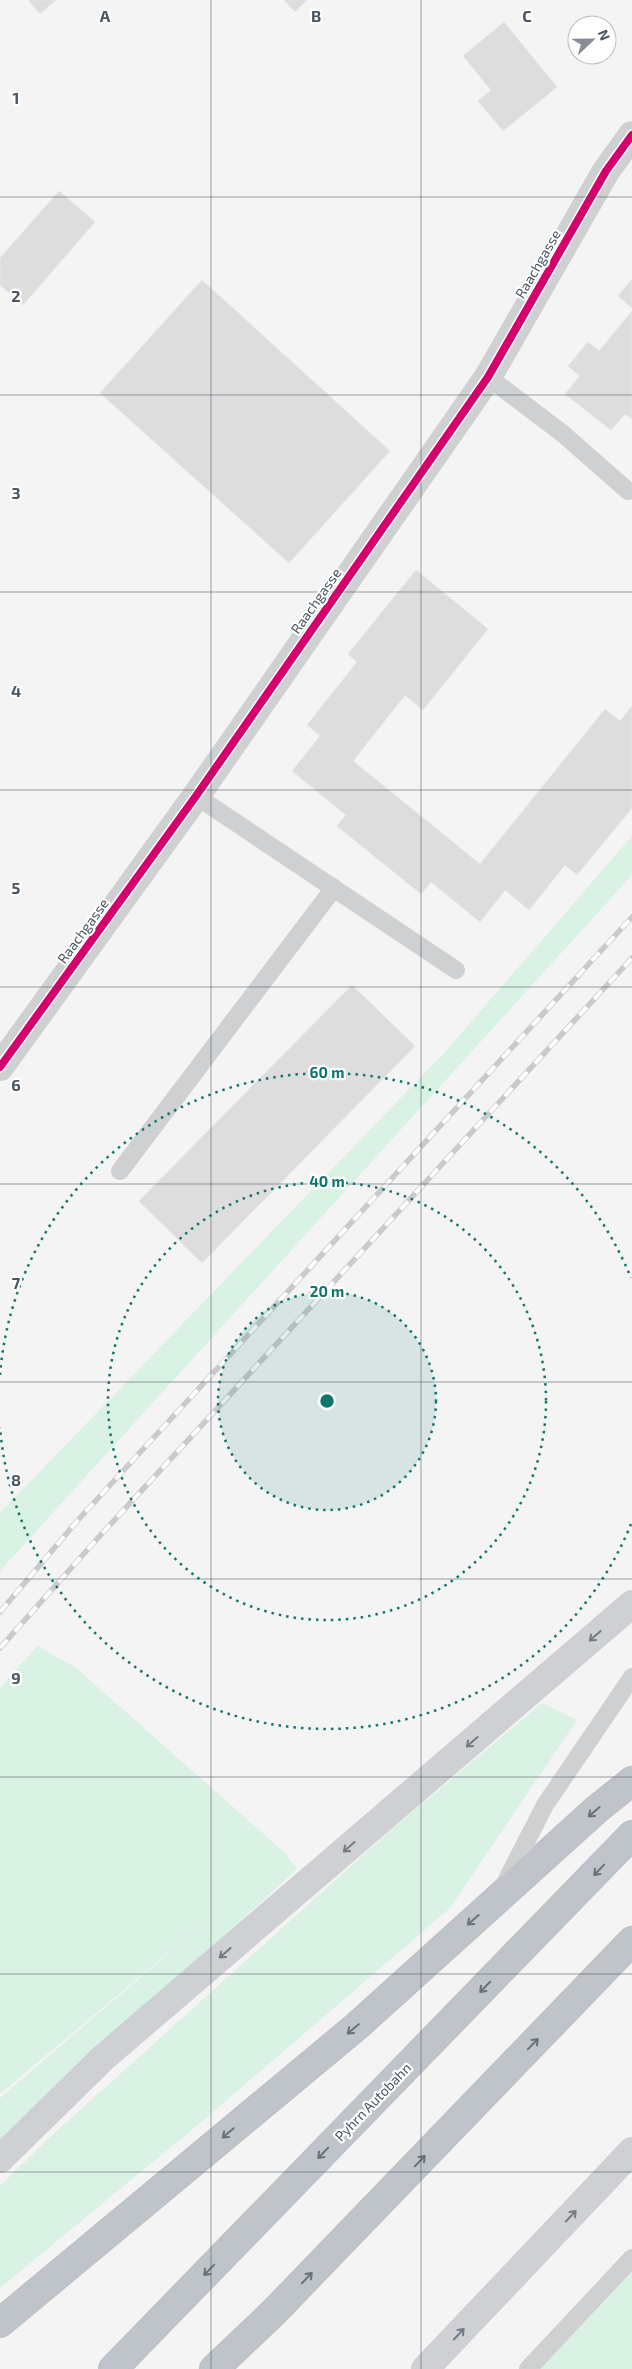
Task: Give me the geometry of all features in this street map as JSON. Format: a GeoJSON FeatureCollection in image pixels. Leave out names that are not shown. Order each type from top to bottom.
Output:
{"type":"FeatureCollection","features":[{"type":"Feature","properties":{"kind":"highway"},"geometry":{"type":"LineString","coordinates":[[0,2323],[357,2026],[597,1809],[632,1781]]}},
{"type":"Feature","properties":{"kind":"highway","name":"Pyhrn Autobahn"},"geometry":{"type":"LineString","coordinates":[[113,2369],[632,1835]]}},
{"type":"Feature","properties":{"kind":"highway"},"geometry":{"type":"LineString","coordinates":[[214,2369],[273,2313],[632,1941]]}},
{"type":"Feature","properties":{"kind":"highway"},"geometry":{"type":"LineString","coordinates":[[230,2369],[273,2313]]}},
{"type":"Feature","properties":{"kind":"main road"},"geometry":{"type":"LineString","coordinates":[[0,2160],[103,2058],[632,1604]]}},
{"type":"Feature","properties":{"kind":"main road"},"geometry":{"type":"LineString","coordinates":[[425,2369],[632,2151]]}},
{"type":"Feature","properties":{"kind":"street","name":"Raachgasse"},"geometry":{"type":"LineString","coordinates":[[0,1067],[196,796],[488,377],[606,171],[632,135]]}},
{"type":"Feature","properties":{"kind":"lane"},"geometry":{"type":"LineString","coordinates":[[488,377],[562,433],[628,491]]}},
{"type":"Feature","properties":{"kind":"lane"},"geometry":{"type":"LineString","coordinates":[[196,796],[456,970]]}},
{"type":"Feature","properties":{"kind":"lane"},"geometry":{"type":"LineString","coordinates":[[120,1171],[334,888]]}},
{"type":"Feature","properties":{"kind":"lane"},"geometry":{"type":"LineString","coordinates":[[496,1900],[545,1805],[632,1677]]}},
{"type":"Feature","properties":{"kind":"lane"},"geometry":{"type":"LineString","coordinates":[[528,2369],[632,2258]]}},
{"type":"Feature","properties":{"kind":"green space"},"geometry":{"type":"Polygon","coordinates":[[[632,836],[632,875],[0,1571],[0,1513],[445,1052],[632,836]]]}},
{"type":"Feature","properties":{"kind":"green space"},"geometry":{"type":"Polygon","coordinates":[[[37,1646],[75,1667],[285,1853],[297,1869],[0,2141],[0,2098],[206,1921],[0,2094],[0,1688],[37,1646]]]}},
{"type":"Feature","properties":{"kind":"green space"},"geometry":{"type":"Polygon","coordinates":[[[542,1703],[577,1720],[450,1908],[205,2119],[0,2288],[0,2186],[48,2139],[391,1830],[542,1703]]]}},
{"type":"Feature","properties":{"kind":"green space"},"geometry":{"type":"Polygon","coordinates":[[[632,2259],[632,2369],[524,2369],[632,2259]]]}},
{"type":"Feature","properties":{"kind":"building"},"geometry":{"type":"Polygon","coordinates":[[[28,0],[56,0],[40,14],[28,0]]]}},
{"type":"Feature","properties":{"kind":"building"},"geometry":{"type":"Polygon","coordinates":[[[284,0],[307,0],[295,12],[284,0]]]}},
{"type":"Feature","properties":{"kind":"building"},"geometry":{"type":"Polygon","coordinates":[[[504,22],[557,87],[503,131],[478,101],[491,90],[463,56],[504,22]]]}},
{"type":"Feature","properties":{"kind":"building"},"geometry":{"type":"Polygon","coordinates":[[[59,191],[95,222],[23,305],[0,285],[0,258],[59,191]]]}},
{"type":"Feature","properties":{"kind":"building"},"geometry":{"type":"Polygon","coordinates":[[[632,279],[632,308],[618,296],[632,279]]]}},
{"type":"Feature","properties":{"kind":"building"},"geometry":{"type":"Polygon","coordinates":[[[202,280],[390,451],[289,563],[100,393],[202,280]]]}},
{"type":"Feature","properties":{"kind":"building"},"geometry":{"type":"Polygon","coordinates":[[[632,311],[632,419],[625,414],[611,430],[565,394],[580,376],[568,366],[588,342],[599,351],[632,311]]]}},
{"type":"Feature","properties":{"kind":"building"},"geometry":{"type":"Polygon","coordinates":[[[416,570],[488,629],[423,710],[405,695],[353,761],[480,864],[605,709],[620,721],[632,706],[632,808],[577,875],[565,865],[529,910],[505,890],[480,922],[431,882],[421,894],[337,826],[346,815],[292,771],[320,736],[307,725],[357,662],[348,654],[416,570]]]}},
{"type":"Feature","properties":{"kind":"building"},"geometry":{"type":"Polygon","coordinates":[[[352,985],[415,1046],[202,1263],[139,1201],[352,985]]]}},
{"type":"Feature","properties":{"kind":"railway"},"geometry":{"type":"LineString","coordinates":[[0,1612],[78,1520],[632,917]]}},
{"type":"Feature","properties":{"kind":"railway"},"geometry":{"type":"LineString","coordinates":[[0,1648],[97,1539],[632,958]]}},
{"type":"Feature","properties":{"kind":"cycle path"},"geometry":{"type":"LineString","coordinates":[[0,1067],[196,796],[488,377],[606,171],[632,135]]}}]}
